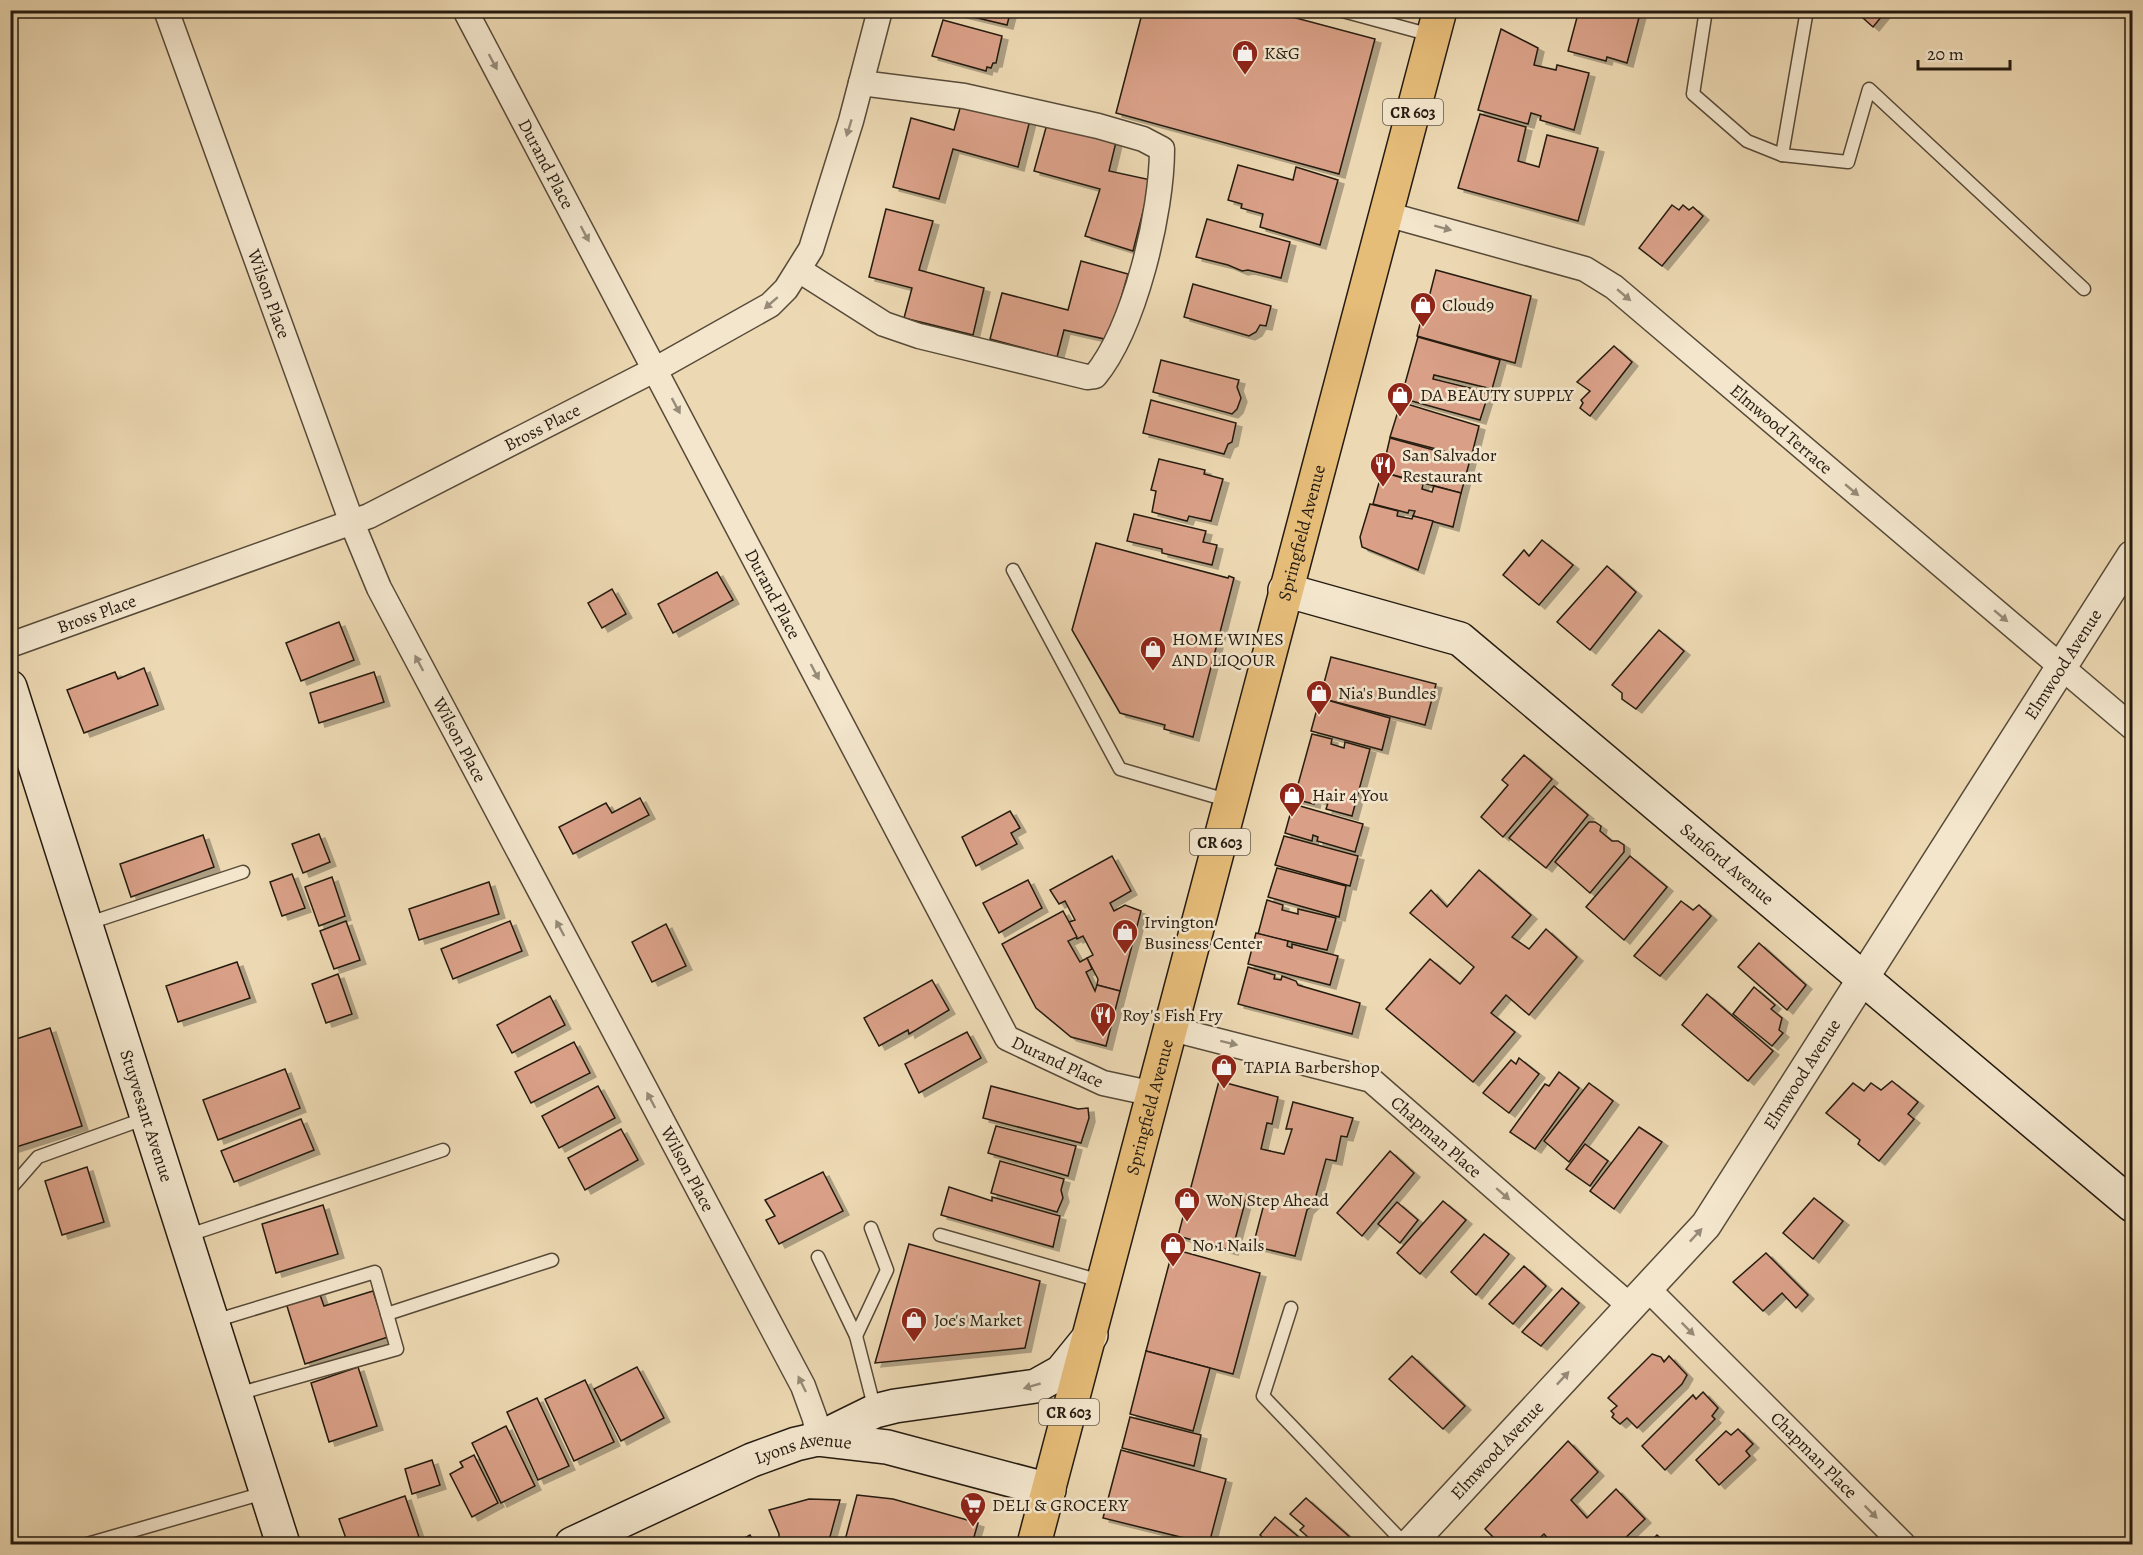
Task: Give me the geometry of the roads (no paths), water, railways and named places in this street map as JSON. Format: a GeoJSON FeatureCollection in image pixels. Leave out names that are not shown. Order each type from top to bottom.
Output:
{"type":"FeatureCollection","features":[{"type":"Feature","properties":{"kind":"main road","name":"Springfield Avenue"},"geometry":{"type":"LineString","coordinates":[[1034,1545],[1173,1029],[1285,590],[1437,23]]}},
{"type":"Feature","properties":{"kind":"main road","name":"Sanford Avenue"},"geometry":{"type":"LineString","coordinates":[[1285,590],[1460,639],[2133,1205]]}},
{"type":"Feature","properties":{"kind":"main road","name":"Stuyvesant Avenue"},"geometry":{"type":"LineString","coordinates":[[10,687],[283,1545]]}},
{"type":"Feature","properties":{"kind":"main road"},"geometry":{"type":"LineString","coordinates":[[818,1439],[875,1411],[1036,1386],[1061,1372],[1091,1335]]}},
{"type":"Feature","properties":{"kind":"main road","name":"Lyons Avenue"},"geometry":{"type":"LineString","coordinates":[[572,1545],[752,1460],[773,1451],[818,1439],[888,1447],[1048,1490]]}},
{"type":"Feature","properties":{"kind":"street","name":"Wilson Place"},"geometry":{"type":"LineString","coordinates":[[166,10],[352,523],[379,588],[803,1386],[815,1419],[818,1439]]}},
{"type":"Feature","properties":{"kind":"street","name":"Durand Place"},"geometry":{"type":"LineString","coordinates":[[465,10],[1007,1038],[1103,1083],[1154,1094]]}},
{"type":"Feature","properties":{"kind":"street","name":"Bross Place"},"geometry":{"type":"LineString","coordinates":[[10,645],[352,523],[389,507],[656,369],[770,305],[799,270],[819,226],[880,10]]}},
{"type":"Feature","properties":{"kind":"street"},"geometry":{"type":"LineString","coordinates":[[799,270],[884,324],[920,336],[1087,377],[1095,376],[1106,363],[1134,305],[1160,185],[1162,149],[1143,139],[1098,126],[964,96],[861,83]]}},
{"type":"Feature","properties":{"kind":"street","name":"Elmwood Terrace"},"geometry":{"type":"LineString","coordinates":[[1386,214],[1585,268],[1614,287],[2133,727]]}},
{"type":"Feature","properties":{"kind":"street","name":"Elmwood Avenue"},"geometry":{"type":"LineString","coordinates":[[1407,1545],[1706,1225],[2133,556]]}},
{"type":"Feature","properties":{"kind":"street","name":"Chapman Place"},"geometry":{"type":"LineString","coordinates":[[1173,1029],[1371,1080],[1639,1297],[1903,1545]]}},
{"type":"Feature","properties":{"kind":"lane"},"geometry":{"type":"LineString","coordinates":[[1339,10],[1437,23]]}},
{"type":"Feature","properties":{"kind":"lane"},"geometry":{"type":"LineString","coordinates":[[1706,10],[1693,94],[1747,141],[1782,155],[1848,162],[1869,89],[2084,289]]}},
{"type":"Feature","properties":{"kind":"lane"},"geometry":{"type":"LineString","coordinates":[[1782,155],[1807,10]]}},
{"type":"Feature","properties":{"kind":"lane"},"geometry":{"type":"LineString","coordinates":[[1013,570],[1119,769],[1231,801]]}},
{"type":"Feature","properties":{"kind":"lane"},"geometry":{"type":"LineString","coordinates":[[85,925],[243,872]]}},
{"type":"Feature","properties":{"kind":"lane"},"geometry":{"type":"LineString","coordinates":[[10,1189],[39,1157],[147,1117]]}},
{"type":"Feature","properties":{"kind":"lane"},"geometry":{"type":"LineString","coordinates":[[185,1236],[443,1150]]}},
{"type":"Feature","properties":{"kind":"lane"},"geometry":{"type":"LineString","coordinates":[[856,1336],[887,1270],[871,1228]]}},
{"type":"Feature","properties":{"kind":"lane"},"geometry":{"type":"LineString","coordinates":[[940,1235],[1105,1282]]}},
{"type":"Feature","properties":{"kind":"lane"},"geometry":{"type":"LineString","coordinates":[[818,1257],[856,1336],[875,1411]]}},
{"type":"Feature","properties":{"kind":"lane"},"geometry":{"type":"LineString","coordinates":[[387,1314],[552,1260]]}},
{"type":"Feature","properties":{"kind":"lane"},"geometry":{"type":"LineString","coordinates":[[213,1322],[375,1272],[397,1349],[235,1394]]}},
{"type":"Feature","properties":{"kind":"lane"},"geometry":{"type":"LineString","coordinates":[[1291,1308],[1263,1396],[1407,1545]]}},
{"type":"Feature","properties":{"kind":"lane"},"geometry":{"type":"LineString","coordinates":[[87,1545],[266,1493]]}},
{"type":"Feature","properties":{"kind":"place","name":"K&G"},"geometry":{"type":"Point","coordinates":[1245,76]}},
{"type":"Feature","properties":{"kind":"place","name":"Cloud9"},"geometry":{"type":"Point","coordinates":[1423,328]}},
{"type":"Feature","properties":{"kind":"place","name":"DA BEAUTY SUPPLY"},"geometry":{"type":"Point","coordinates":[1400,418]}},
{"type":"Feature","properties":{"kind":"place","name":"San Salvador Restaurant"},"geometry":{"type":"Point","coordinates":[1383,488]}},
{"type":"Feature","properties":{"kind":"place","name":"HOME WINES AND LIQOUR"},"geometry":{"type":"Point","coordinates":[1153,672]}},
{"type":"Feature","properties":{"kind":"place","name":"Nia's Bundles"},"geometry":{"type":"Point","coordinates":[1319,716]}},
{"type":"Feature","properties":{"kind":"place","name":"Hair 4 You"},"geometry":{"type":"Point","coordinates":[1292,818]}},
{"type":"Feature","properties":{"kind":"place","name":"Irvington Business Center"},"geometry":{"type":"Point","coordinates":[1125,955]}},
{"type":"Feature","properties":{"kind":"place","name":"Roy's Fish Fry"},"geometry":{"type":"Point","coordinates":[1103,1038]}},
{"type":"Feature","properties":{"kind":"place","name":"TAPIA Barbershop"},"geometry":{"type":"Point","coordinates":[1224,1090]}},
{"type":"Feature","properties":{"kind":"place","name":"WoN Step Ahead"},"geometry":{"type":"Point","coordinates":[1187,1223]}},
{"type":"Feature","properties":{"kind":"place","name":"No 1 Nails"},"geometry":{"type":"Point","coordinates":[1173,1268]}},
{"type":"Feature","properties":{"kind":"place","name":"Joe's Market"},"geometry":{"type":"Point","coordinates":[914,1343]}},
{"type":"Feature","properties":{"kind":"place","name":"DELI & GROCERY"},"geometry":{"type":"Point","coordinates":[973,1528]}}]}
